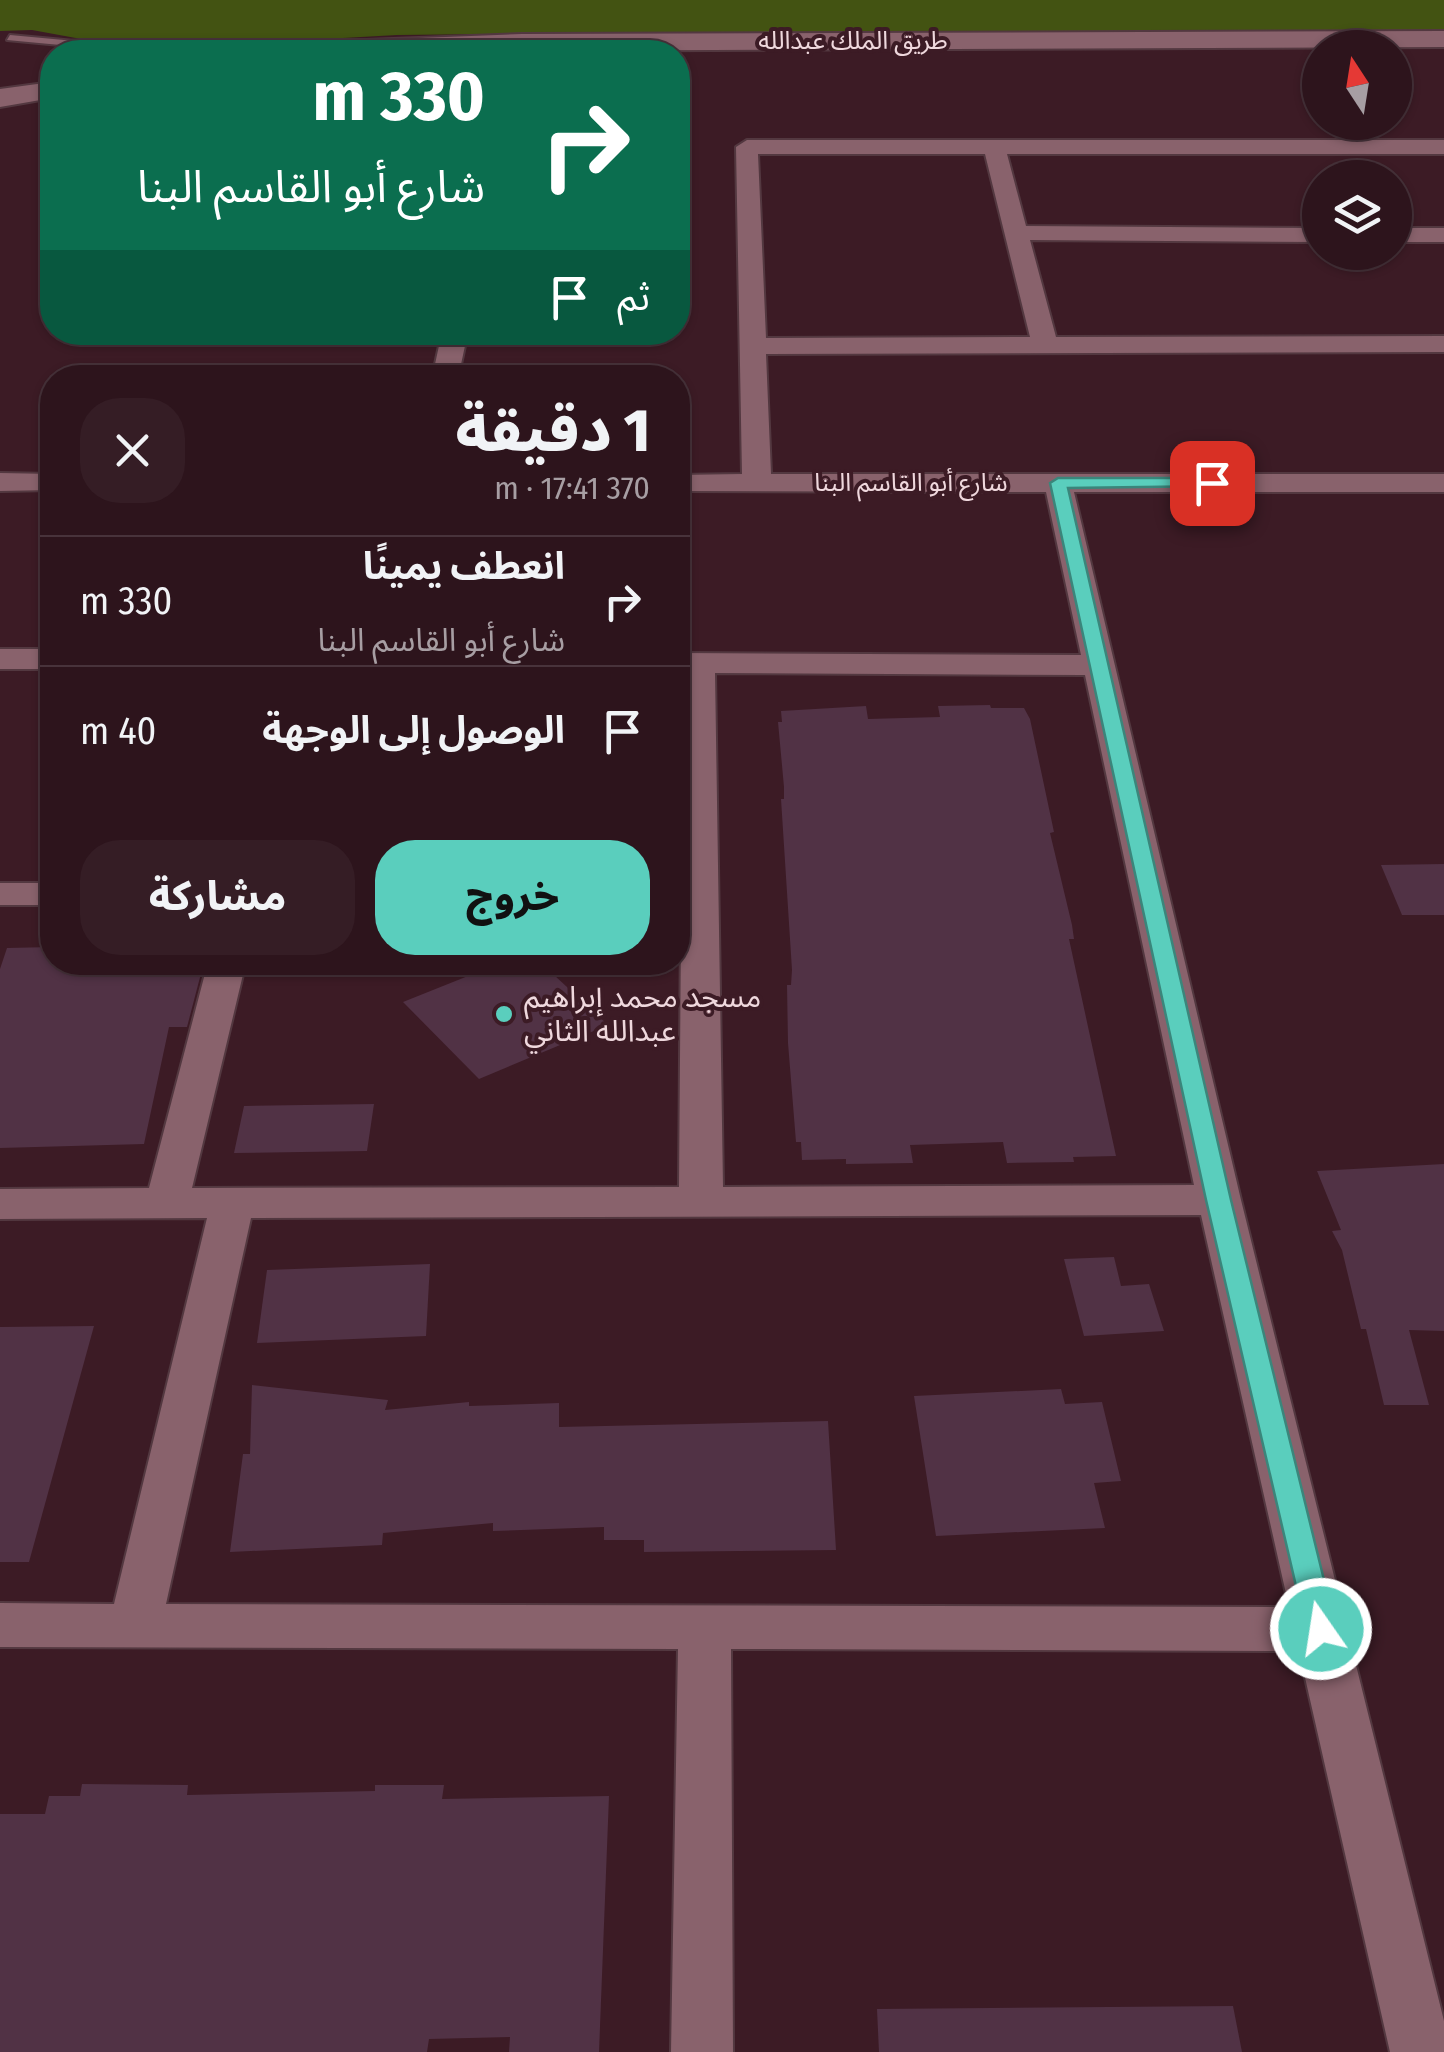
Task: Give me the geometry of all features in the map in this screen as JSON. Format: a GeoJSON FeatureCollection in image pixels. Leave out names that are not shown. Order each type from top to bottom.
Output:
{"type":"FeatureCollection","features":[{"type":"Feature","properties":{"kind":"street"},"geometry":{"type":"LineString","coordinates":[[1412,45],[1444,43]]}},
{"type":"Feature","properties":{"kind":"street","name":"طريق الملك عبدالله"},"geometry":{"type":"LineString","coordinates":[[690,44],[1302,52]]}},
{"type":"Feature","properties":{"kind":"street","name":"طريق الملك عبدالله"},"geometry":{"type":"LineString","coordinates":[[690,56],[1136,56],[1185,62],[1302,53]]}},
{"type":"Feature","properties":{"kind":"street"},"geometry":{"type":"LineString","coordinates":[[1412,55],[1444,55]]}},
{"type":"Feature","properties":{"kind":"street"},"geometry":{"type":"LineString","coordinates":[[1412,63],[1444,64]]}},
{"type":"Feature","properties":{"kind":"street"},"geometry":{"type":"LineString","coordinates":[[0,83],[40,77]]}},
{"type":"Feature","properties":{"kind":"street"},"geometry":{"type":"LineString","coordinates":[[0,98],[40,92]]}},
{"type":"Feature","properties":{"kind":"street"},"geometry":{"type":"LineString","coordinates":[[756,482],[755,346],[746,147],[1444,147]]}},
{"type":"Feature","properties":{"kind":"street"},"geometry":{"type":"LineString","coordinates":[[994,147],[1045,344]]}},
{"type":"Feature","properties":{"kind":"street"},"geometry":{"type":"LineString","coordinates":[[1015,234],[1302,235]]}},
{"type":"Feature","properties":{"kind":"street"},"geometry":{"type":"LineString","coordinates":[[1412,235],[1444,236]]}},
{"type":"Feature","properties":{"kind":"street"},"geometry":{"type":"LineString","coordinates":[[755,346],[1444,344]]}},
{"type":"Feature","properties":{"kind":"street"},"geometry":{"type":"LineString","coordinates":[[0,482],[40,482]]}},
{"type":"Feature","properties":{"kind":"street","name":"شارع أبو القاسم البنا"},"geometry":{"type":"LineString","coordinates":[[690,482],[1444,483]]}},
{"type":"Feature","properties":{"kind":"street"},"geometry":{"type":"LineString","coordinates":[[1058,483],[1219,1200],[1421,2052]]}},
{"type":"Feature","properties":{"kind":"street"},"geometry":{"type":"LineString","coordinates":[[0,659],[40,659]]}},
{"type":"Feature","properties":{"kind":"street"},"geometry":{"type":"LineString","coordinates":[[690,663],[1097,665]]}},
{"type":"Feature","properties":{"kind":"street"},"geometry":{"type":"LineString","coordinates":[[0,894],[40,894]]}},
{"type":"Feature","properties":{"kind":"street"},"geometry":{"type":"LineString","coordinates":[[690,941],[701,1202]]}},
{"type":"Feature","properties":{"kind":"street"},"geometry":{"type":"LineString","coordinates":[[168,1203],[224,975]]}},
{"type":"Feature","properties":{"kind":"street"},"geometry":{"type":"LineString","coordinates":[[0,1204],[1219,1200]]}},
{"type":"Feature","properties":{"kind":"street"},"geometry":{"type":"LineString","coordinates":[[135,1626],[234,1203]]}},
{"type":"Feature","properties":{"kind":"street"},"geometry":{"type":"LineString","coordinates":[[0,1625],[1321,1629]]}},
{"type":"Feature","properties":{"kind":"street"},"geometry":{"type":"LineString","coordinates":[[702,2052],[705,1627]]}},
{"type":"Feature","properties":{"kind":"lane"},"geometry":{"type":"LineString","coordinates":[[10,38],[40,41]]}},
{"type":"Feature","properties":{"kind":"green space"},"geometry":{"type":"Polygon","coordinates":[[[0,0],[1444,0],[1444,34],[1412,34],[1412,30],[1302,30],[1302,34],[570,33],[307,40],[87,40],[32,30],[0,31],[0,0]]]}},
{"type":"Feature","properties":{"kind":"building"},"geometry":{"type":"Polygon","coordinates":[[[866,706],[868,719],[940,717],[938,706],[1024,708],[1030,719],[1054,832],[1050,833],[1072,925],[1074,939],[1069,939],[1116,1156],[1073,1157],[1074,1162],[1007,1163],[1003,1142],[910,1145],[913,1163],[802,1160],[801,1142],[796,1142],[788,1043],[787,985],[791,985],[792,970],[781,799],[781,711],[866,706]]]}},
{"type":"Feature","properties":{"kind":"building"},"geometry":{"type":"Polygon","coordinates":[[[1444,864],[1444,915],[1402,915],[1381,865],[1444,864]]]}},
{"type":"Feature","properties":{"kind":"building"},"geometry":{"type":"Polygon","coordinates":[[[40,947],[40,975],[201,975],[187,1027],[169,1027],[144,1144],[0,1148],[0,969],[7,948],[40,947]]]}},
{"type":"Feature","properties":{"kind":"building","name":"مسجد محمد إبراهيم عبدالله الثاني"},"geometry":{"type":"Polygon","coordinates":[[[470,975],[554,975],[608,1025],[479,1079],[403,1002],[470,975]]]}},
{"type":"Feature","properties":{"kind":"building"},"geometry":{"type":"Polygon","coordinates":[[[374,1104],[367,1151],[234,1153],[244,1106],[374,1104]]]}},
{"type":"Feature","properties":{"kind":"building"},"geometry":{"type":"Polygon","coordinates":[[[1444,1164],[1444,1331],[1409,1330],[1429,1405],[1384,1405],[1366,1329],[1361,1329],[1342,1250],[1332,1231],[1341,1230],[1317,1171],[1444,1164]]]}},
{"type":"Feature","properties":{"kind":"building"},"geometry":{"type":"Polygon","coordinates":[[[1114,1257],[1121,1286],[1149,1284],[1164,1331],[1084,1336],[1064,1259],[1114,1257]]]}},
{"type":"Feature","properties":{"kind":"building"},"geometry":{"type":"Polygon","coordinates":[[[430,1264],[426,1336],[257,1343],[267,1270],[430,1264]]]}},
{"type":"Feature","properties":{"kind":"building"},"geometry":{"type":"Polygon","coordinates":[[[94,1326],[29,1562],[0,1562],[0,1327],[94,1326]]]}},
{"type":"Feature","properties":{"kind":"building"},"geometry":{"type":"Polygon","coordinates":[[[252,1385],[388,1400],[385,1410],[469,1402],[469,1406],[559,1403],[559,1427],[828,1421],[836,1550],[644,1552],[644,1540],[604,1540],[604,1527],[493,1531],[493,1523],[383,1533],[382,1545],[230,1552],[243,1454],[250,1454],[252,1385]]]}},
{"type":"Feature","properties":{"kind":"building"},"geometry":{"type":"Polygon","coordinates":[[[1061,1389],[1065,1404],[1102,1402],[1121,1481],[1094,1483],[1105,1528],[936,1536],[914,1396],[1061,1389]]]}},
{"type":"Feature","properties":{"kind":"building"},"geometry":{"type":"Polygon","coordinates":[[[82,1784],[188,1785],[187,1795],[375,1791],[375,1785],[444,1785],[442,1799],[609,1796],[599,2052],[509,2052],[510,2037],[429,2039],[427,2052],[0,2052],[0,1814],[45,1814],[49,1796],[80,1796],[82,1784]]]}},
{"type":"Feature","properties":{"kind":"building"},"geometry":{"type":"Polygon","coordinates":[[[1233,2006],[1242,2052],[879,2052],[877,2009],[1233,2006]]]}},
{"type":"Feature","properties":{"kind":"place","name":"مسجد محمد إبراهيم عبدالله الثاني"},"geometry":{"type":"Point","coordinates":[504,1014]}},
{"type":"Feature","properties":{"kind":"route"},"geometry":{"type":"LineString","coordinates":[[1212,483],[1058,483],[1219,1200],[1321,1629]]}}]}
